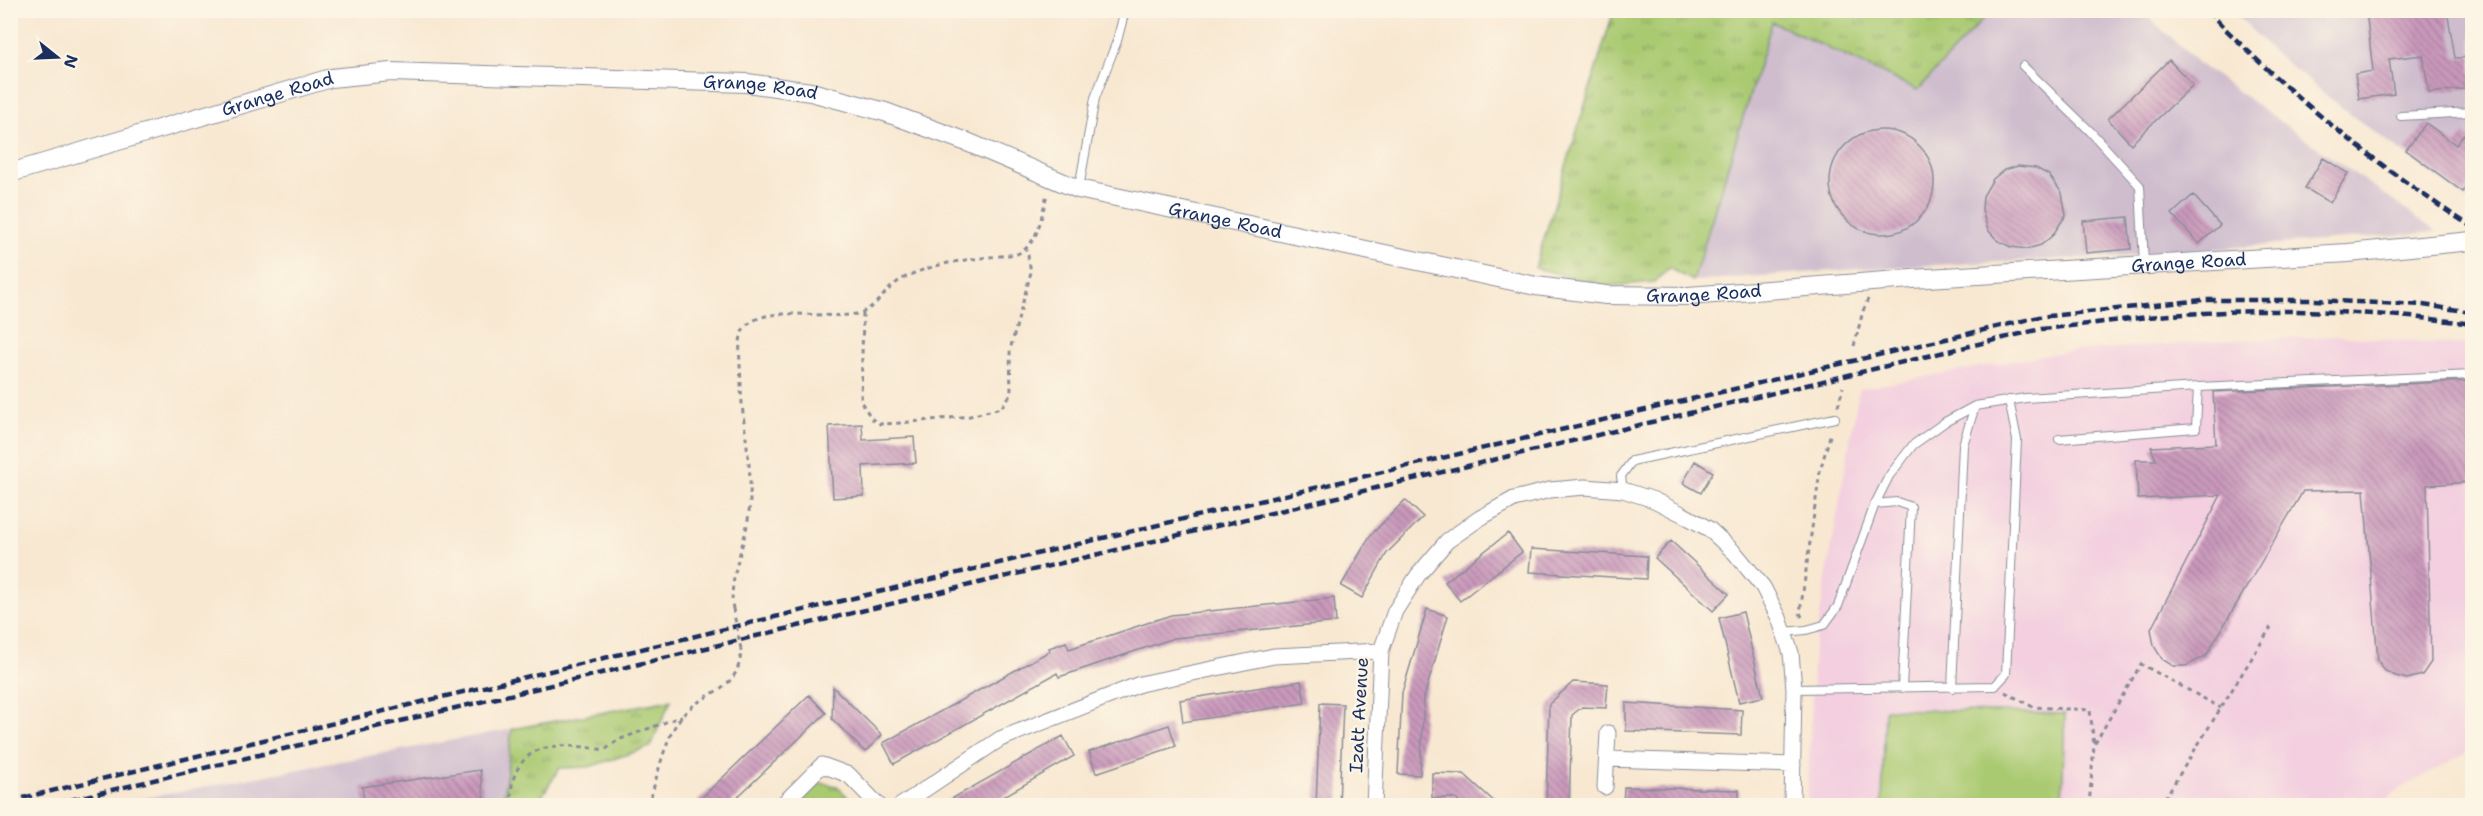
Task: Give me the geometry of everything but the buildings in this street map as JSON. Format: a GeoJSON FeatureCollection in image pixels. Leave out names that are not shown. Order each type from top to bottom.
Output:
{"type":"FeatureCollection","features":[{"type":"Feature","properties":{"kind":"street","name":"Grange Road"},"geometry":{"type":"LineString","coordinates":[[10,173],[331,78],[391,72],[747,83],[811,92],[885,112],[967,142],[1078,189],[1524,284],[1606,295],[1688,296],[2348,253],[2469,241]]}},
{"type":"Feature","properties":{"kind":"street","name":"Izatt Avenue"},"geometry":{"type":"LineString","coordinates":[[1374,806],[1381,651],[1395,611],[1418,575],[1447,541],[1479,518],[1514,499],[1550,490],[1585,487],[1623,490],[1654,500],[1709,529],[1735,553],[1763,586],[1791,653],[1794,689],[1792,806]]}},
{"type":"Feature","properties":{"kind":"street"},"geometry":{"type":"LineString","coordinates":[[900,806],[1000,739],[1140,684],[1274,656],[1381,651]]}},
{"type":"Feature","properties":{"kind":"street"},"geometry":{"type":"LineString","coordinates":[[1605,787],[1608,733]]}},
{"type":"Feature","properties":{"kind":"street"},"geometry":{"type":"LineString","coordinates":[[1607,759],[1793,765]]}},
{"type":"Feature","properties":{"kind":"street"},"geometry":{"type":"LineString","coordinates":[[781,806],[822,765],[849,775],[879,806]]}},
{"type":"Feature","properties":{"kind":"lane"},"geometry":{"type":"LineString","coordinates":[[1078,189],[1095,98],[1117,40],[1125,10]]}},
{"type":"Feature","properties":{"kind":"lane"},"geometry":{"type":"LineString","coordinates":[[2023,66],[2090,131],[2140,186],[2145,265]]}},
{"type":"Feature","properties":{"kind":"lane"},"geometry":{"type":"LineString","coordinates":[[2401,116],[2472,112]]}},
{"type":"Feature","properties":{"kind":"lane"},"geometry":{"type":"LineString","coordinates":[[1783,632],[1806,630],[1824,625],[1838,606],[1875,504],[1889,476],[1913,445],[1945,422],[1975,406],[2009,400],[2198,387],[2472,375]]}},
{"type":"Feature","properties":{"kind":"lane"},"geometry":{"type":"LineString","coordinates":[[2059,439],[2196,428],[2198,387]]}},
{"type":"Feature","properties":{"kind":"lane"},"geometry":{"type":"LineString","coordinates":[[1794,689],[1995,687],[2006,674],[2017,440],[2009,400]]}},
{"type":"Feature","properties":{"kind":"lane"},"geometry":{"type":"LineString","coordinates":[[1952,688],[1963,445],[1975,406]]}},
{"type":"Feature","properties":{"kind":"lane"},"geometry":{"type":"LineString","coordinates":[[1623,490],[1621,476],[1632,461],[1835,418]]}},
{"type":"Feature","properties":{"kind":"lane"},"geometry":{"type":"LineString","coordinates":[[1875,504],[1897,502],[1911,507],[1902,688]]}},
{"type":"Feature","properties":{"kind":"path"},"geometry":{"type":"LineString","coordinates":[[648,806],[670,738],[682,716],[703,697],[722,689],[731,682],[741,663],[732,585],[744,546],[751,480],[741,391],[740,340],[745,327],[760,318],[781,314],[831,317],[863,313],[899,280],[934,264],[1017,254],[1034,242],[1051,179]]}},
{"type":"Feature","properties":{"kind":"path"},"geometry":{"type":"LineString","coordinates":[[863,313],[861,402],[872,419],[880,424],[901,423],[970,416],[1001,408],[1011,394],[1010,350],[1031,272],[1027,249]]}},
{"type":"Feature","properties":{"kind":"path"},"geometry":{"type":"LineString","coordinates":[[1854,346],[1863,311],[1869,298]]}},
{"type":"Feature","properties":{"kind":"path"},"geometry":{"type":"LineString","coordinates":[[1806,630],[1800,612],[1820,471],[1843,387]]}},
{"type":"Feature","properties":{"kind":"path"},"geometry":{"type":"LineString","coordinates":[[2160,806],[2271,627]]}},
{"type":"Feature","properties":{"kind":"path"},"geometry":{"type":"LineString","coordinates":[[2094,745],[2141,664],[2221,708]]}},
{"type":"Feature","properties":{"kind":"path"},"geometry":{"type":"LineString","coordinates":[[1995,687],[2033,707],[2090,710],[2094,745],[2089,806]]}},
{"type":"Feature","properties":{"kind":"path"},"geometry":{"type":"LineString","coordinates":[[511,806],[513,777],[527,757],[542,747],[578,746],[605,750],[618,740],[682,716]]}},
{"type":"Feature","properties":{"kind":"shaded area"},"geometry":{"type":"Polygon","coordinates":[[[1990,11],[2142,11],[2198,63],[2437,232],[2121,256],[1873,268],[1693,281],[1772,22],[1918,89],[1990,11]]]}},
{"type":"Feature","properties":{"kind":"shaded area"},"geometry":{"type":"Polygon","coordinates":[[[2233,11],[2472,11],[2472,203],[2347,112],[2273,52],[2233,11]]]}},
{"type":"Feature","properties":{"kind":"shaded area"},"geometry":{"type":"Polygon","coordinates":[[[2334,336],[2472,345],[2472,749],[2391,794],[2383,805],[1807,806],[1814,649],[1859,389],[2062,352],[2334,336]]]}},
{"type":"Feature","properties":{"kind":"shaded area"},"geometry":{"type":"Polygon","coordinates":[[[512,729],[503,805],[108,805],[512,729]]]}},
{"type":"Feature","properties":{"kind":"green space"},"geometry":{"type":"Polygon","coordinates":[[[1614,10],[1990,11],[1918,90],[1772,22],[1693,281],[1669,268],[1655,282],[1607,286],[1535,268],[1614,10]]]}},
{"type":"Feature","properties":{"kind":"green space"},"geometry":{"type":"Polygon","coordinates":[[[671,700],[650,747],[589,767],[560,768],[536,805],[503,805],[512,729],[671,700]]]}},
{"type":"Feature","properties":{"kind":"green space"},"geometry":{"type":"Polygon","coordinates":[[[1885,709],[2065,714],[2062,805],[1882,805],[1885,709]]]}},
{"type":"Feature","properties":{"kind":"green space"},"geometry":{"type":"Polygon","coordinates":[[[820,783],[837,786],[855,805],[795,805],[820,783]]]}},
{"type":"Feature","properties":{"kind":"railway"},"geometry":{"type":"LineString","coordinates":[[2207,10],[2268,70],[2333,126],[2402,179],[2472,227]]}},
{"type":"Feature","properties":{"kind":"railway"},"geometry":{"type":"LineString","coordinates":[[10,801],[1103,538],[2039,317],[2203,300],[2314,300],[2423,305],[2472,312]]}},
{"type":"Feature","properties":{"kind":"railway"},"geometry":{"type":"LineString","coordinates":[[45,806],[2041,329],[2163,316],[2271,311],[2372,314],[2472,324]]}}]}
